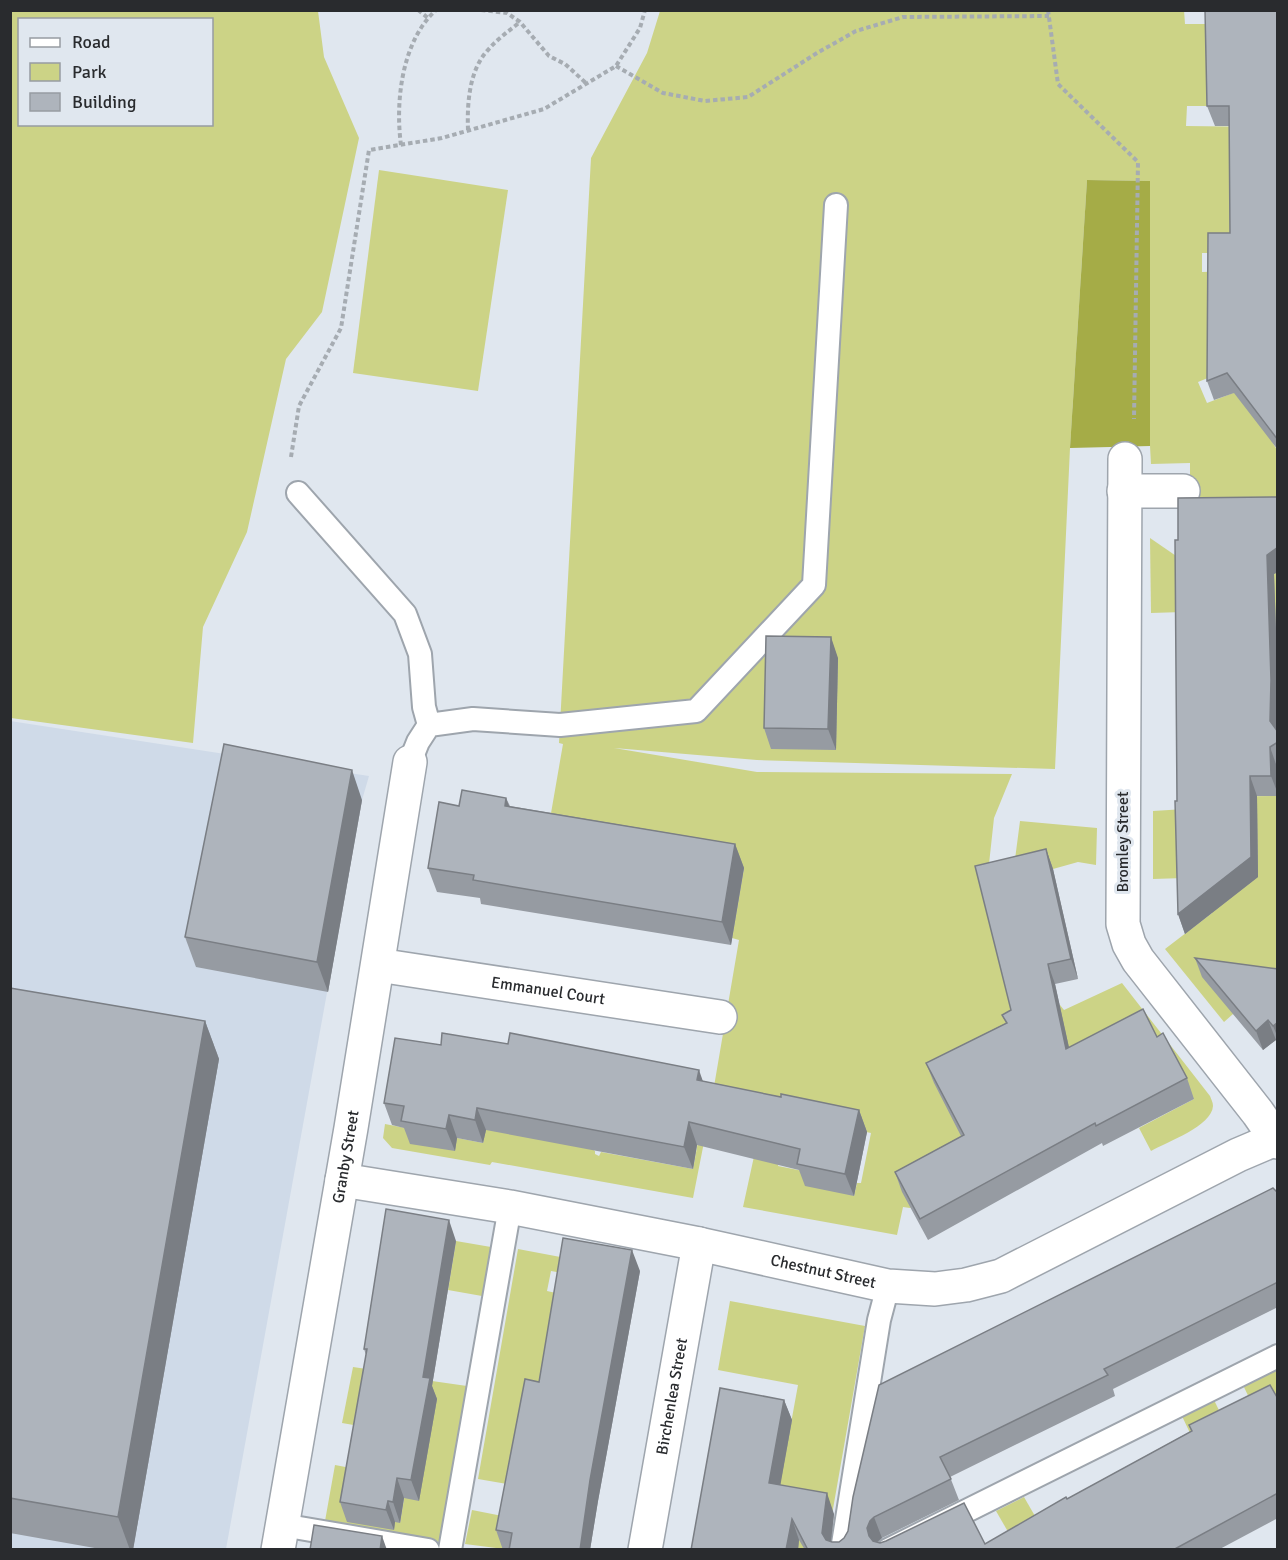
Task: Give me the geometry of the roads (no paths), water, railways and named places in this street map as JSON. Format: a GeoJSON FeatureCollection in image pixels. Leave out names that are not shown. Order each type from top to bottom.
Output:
{"type":"FeatureCollection","features":[{"type":"Feature","properties":{"kind":"street","name":"Bromley Street"},"geometry":{"type":"LineString","coordinates":[[1125,459],[1123,924],[1129,944],[1138,960],[1277,1140]]}},
{"type":"Feature","properties":{"kind":"street"},"geometry":{"type":"LineString","coordinates":[[1124,491],[1183,491]]}},
{"type":"Feature","properties":{"kind":"street","name":"Granby Street"},"geometry":{"type":"LineString","coordinates":[[280,1537],[342,1180],[410,762]]}},
{"type":"Feature","properties":{"kind":"street","name":"Emmanuel Court"},"geometry":{"type":"LineString","coordinates":[[378,965],[720,1017]]}},
{"type":"Feature","properties":{"kind":"street","name":"Chestnut Street"},"geometry":{"type":"LineString","coordinates":[[342,1180],[510,1207],[699,1244],[888,1286],[934,1289],[966,1285],[1001,1276],[1239,1155],[1277,1140]]}},
{"type":"Feature","properties":{"kind":"street","name":"Birchenlea Street"},"geometry":{"type":"LineString","coordinates":[[645,1550],[699,1244]]}},
{"type":"Feature","properties":{"kind":"lane"},"geometry":{"type":"LineString","coordinates":[[410,762],[418,742],[429,726],[473,719],[560,725],[696,711],[814,585],[836,205]]}},
{"type":"Feature","properties":{"kind":"lane"},"geometry":{"type":"LineString","coordinates":[[298,493],[405,614],[420,654],[424,707],[429,726]]}},
{"type":"Feature","properties":{"kind":"lane"},"geometry":{"type":"LineString","coordinates":[[450,1550],[510,1207]]}},
{"type":"Feature","properties":{"kind":"lane"},"geometry":{"type":"LineString","coordinates":[[842,1550],[879,1320],[888,1286]]}},
{"type":"Feature","properties":{"kind":"lane"},"geometry":{"type":"LineString","coordinates":[[888,1550],[1278,1356]]}},
{"type":"Feature","properties":{"kind":"lane"},"geometry":{"type":"LineString","coordinates":[[280,1537],[428,1550]]}}]}
